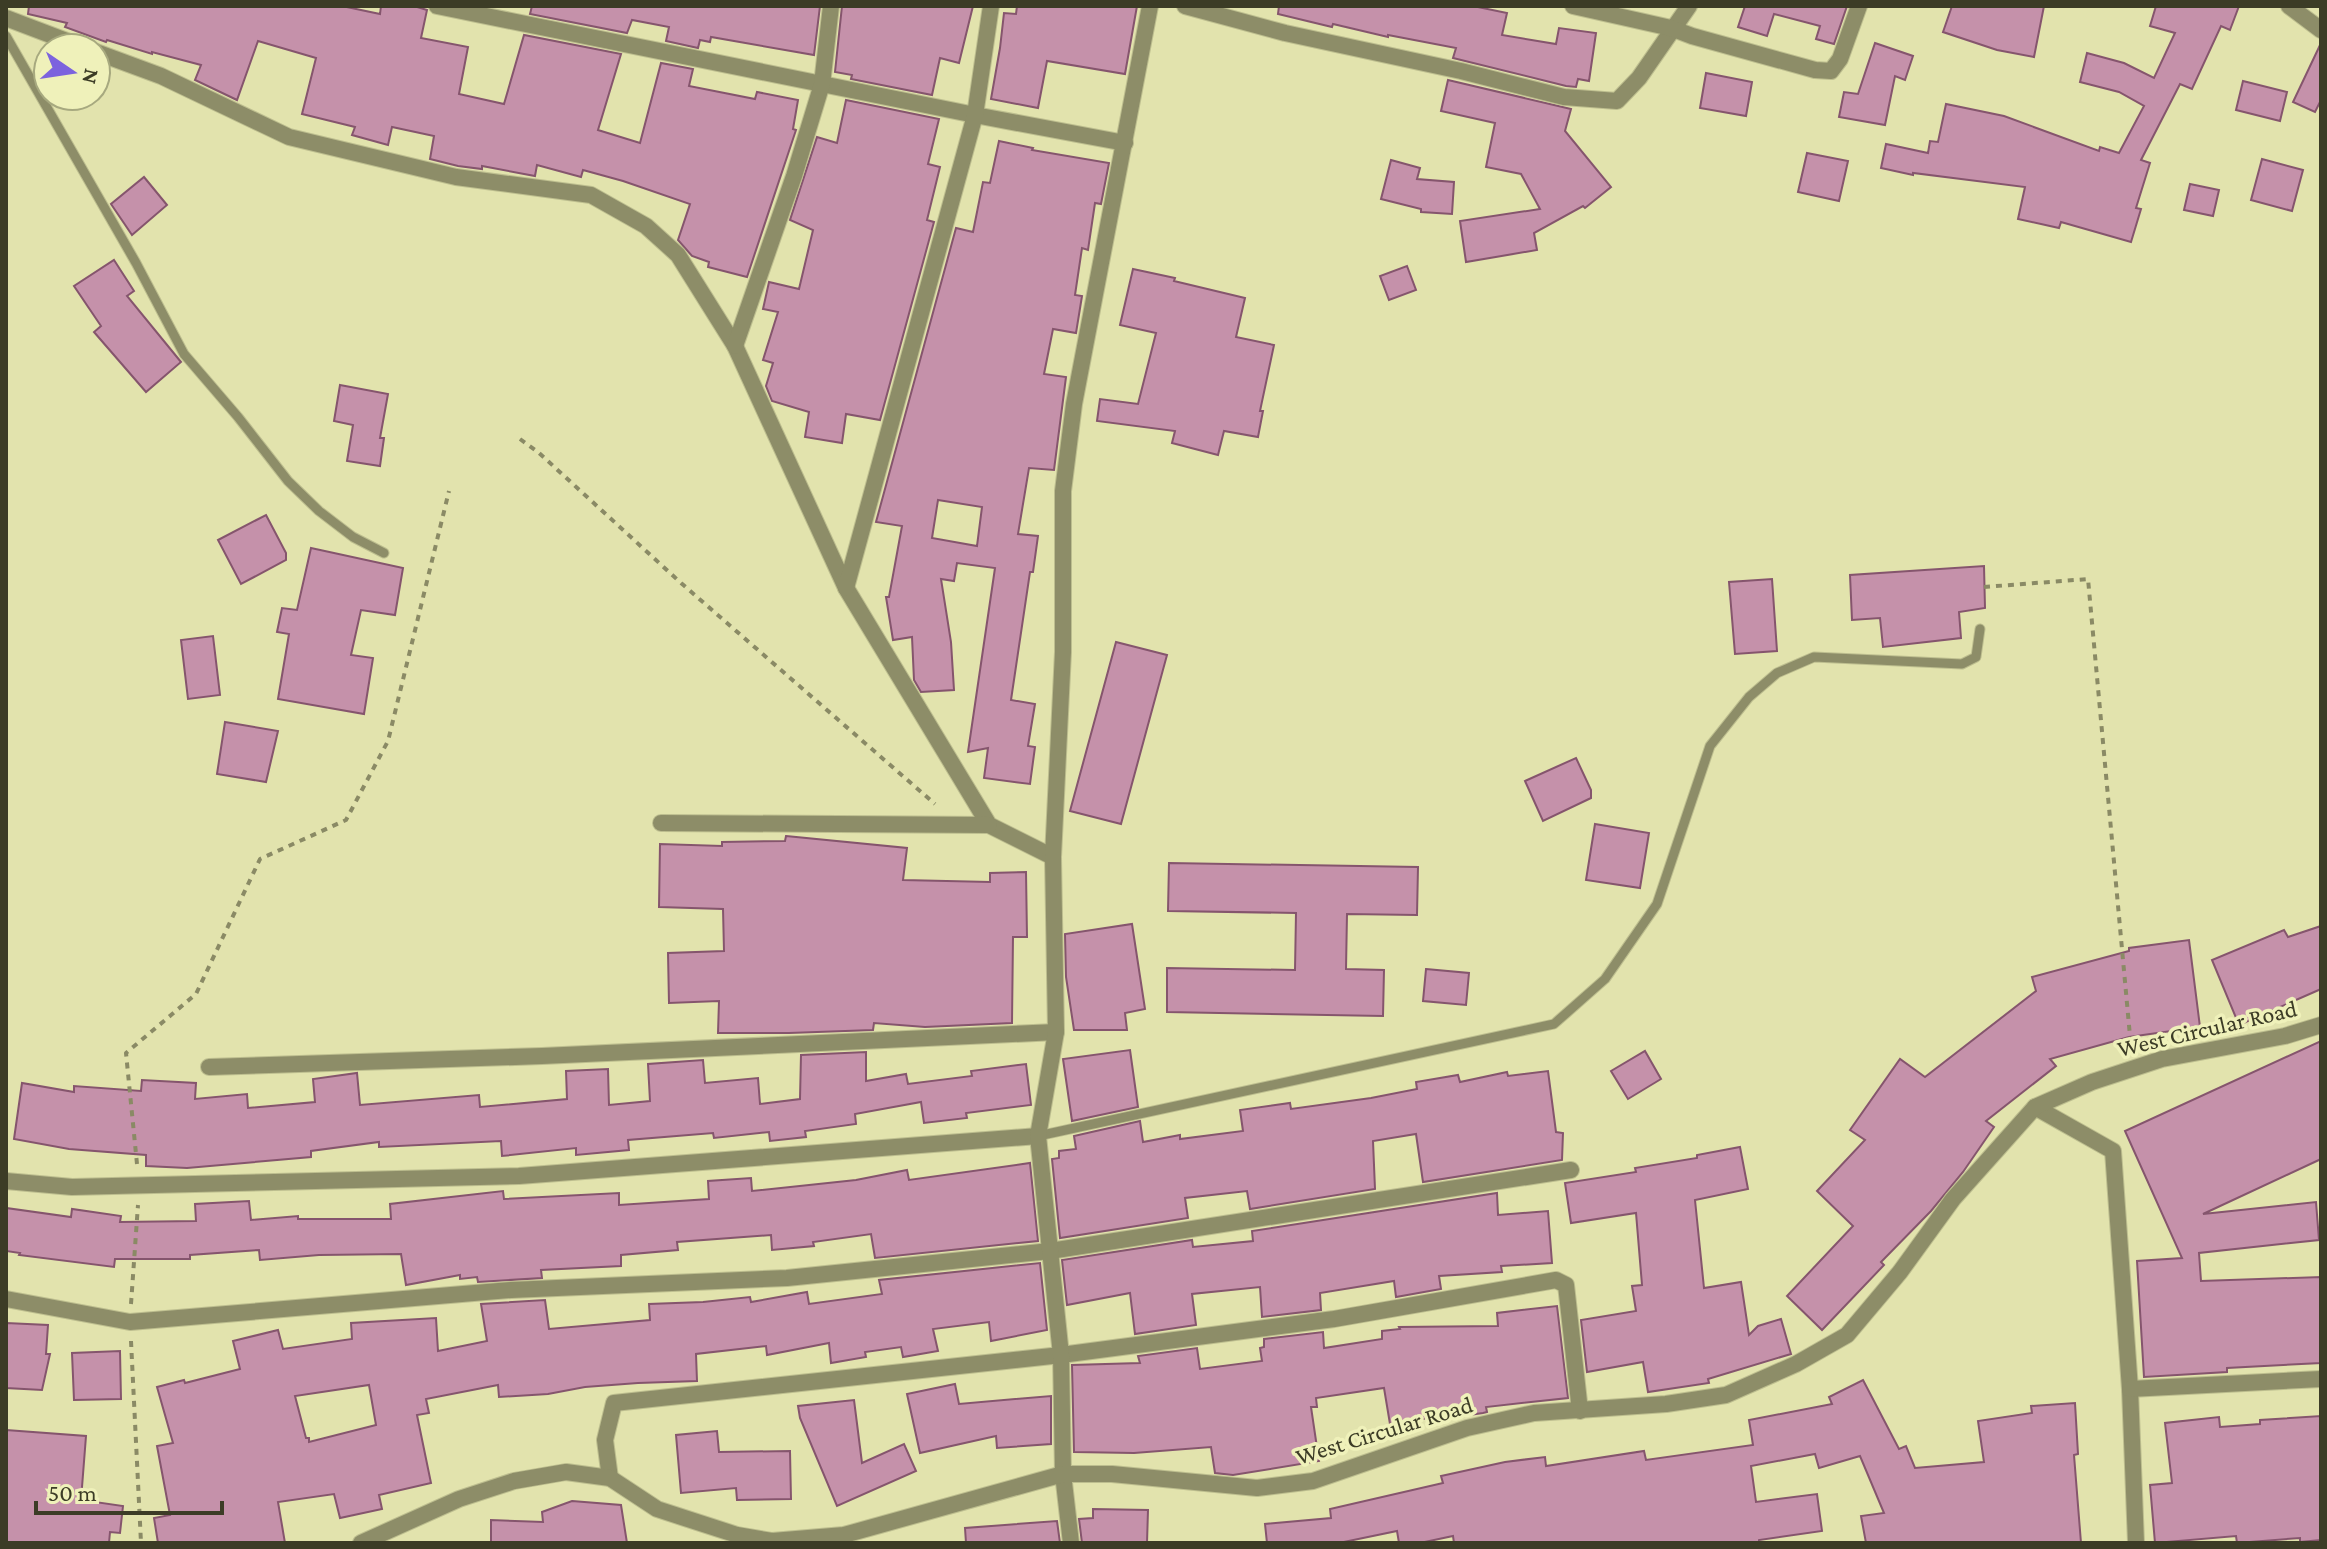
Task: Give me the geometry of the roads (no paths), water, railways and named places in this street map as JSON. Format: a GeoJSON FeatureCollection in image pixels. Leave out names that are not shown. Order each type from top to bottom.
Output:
{"type":"FeatureCollection","features":[{"type":"Feature","properties":{"kind":"street"},"geometry":{"type":"LineString","coordinates":[[437,6],[1125,143]]}},
{"type":"Feature","properties":{"kind":"street"},"geometry":{"type":"LineString","coordinates":[[735,346],[794,176],[822,84],[831,6]]}},
{"type":"Feature","properties":{"kind":"street"},"geometry":{"type":"LineString","coordinates":[[846,588],[975,115],[991,6]]}},
{"type":"Feature","properties":{"kind":"street"},"geometry":{"type":"LineString","coordinates":[[1071,1543],[1063,1474],[1061,1355],[1038,1136],[1056,1032],[1053,857],[1063,652],[1063,491],[1074,404],[1150,6]]}},
{"type":"Feature","properties":{"kind":"street"},"geometry":{"type":"LineString","coordinates":[[1185,6],[1285,33],[1564,97],[1617,101],[1639,78],[1689,6]]}},
{"type":"Feature","properties":{"kind":"street"},"geometry":{"type":"LineString","coordinates":[[1573,6],[1671,28],[1815,70],[1831,71],[1840,59],[1859,6]]}},
{"type":"Feature","properties":{"kind":"street"},"geometry":{"type":"LineString","coordinates":[[2289,6],[2321,30]]}},
{"type":"Feature","properties":{"kind":"street"},"geometry":{"type":"LineString","coordinates":[[6,18],[43,32]]}},
{"type":"Feature","properties":{"kind":"street"},"geometry":{"type":"LineString","coordinates":[[112,58],[161,76],[289,137],[456,177],[591,195],[646,226],[678,255],[735,346],[846,588],[989,825]]}},
{"type":"Feature","properties":{"kind":"street"},"geometry":{"type":"LineString","coordinates":[[661,823],[989,825],[1053,857]]}},
{"type":"Feature","properties":{"kind":"street","name":"West Circular Road"},"geometry":{"type":"LineString","coordinates":[[361,1543],[459,1499],[514,1481],[566,1472],[610,1478],[657,1509],[736,1539],[772,1541],[844,1535],[1063,1474],[1112,1474],[1257,1488],[1313,1481],[1467,1428],[1534,1413],[1666,1404],[1726,1395],[1796,1364],[1847,1335],[1900,1272],[1953,1199],[2035,1107],[2092,1082],[2162,1059],[2285,1036],[2321,1025]]}},
{"type":"Feature","properties":{"kind":"street"},"geometry":{"type":"LineString","coordinates":[[209,1067],[542,1056],[1056,1032]]}},
{"type":"Feature","properties":{"kind":"street"},"geometry":{"type":"LineString","coordinates":[[2035,1107],[2113,1151],[2130,1389],[2136,1543]]}},
{"type":"Feature","properties":{"kind":"street"},"geometry":{"type":"LineString","coordinates":[[6,1181],[72,1187],[519,1176],[1038,1136]]}},
{"type":"Feature","properties":{"kind":"street"},"geometry":{"type":"LineString","coordinates":[[6,1299],[130,1322],[511,1290],[787,1278],[1050,1251],[1571,1170]]}},
{"type":"Feature","properties":{"kind":"street"},"geometry":{"type":"LineString","coordinates":[[610,1478],[605,1440],[614,1403],[1061,1355],[1334,1319],[1556,1280],[1566,1285],[1580,1411]]}},
{"type":"Feature","properties":{"kind":"street"},"geometry":{"type":"LineString","coordinates":[[2130,1389],[2321,1379]]}},
{"type":"Feature","properties":{"kind":"lane"},"geometry":{"type":"LineString","coordinates":[[6,36],[136,263],[184,354],[288,481],[319,511],[353,537],[384,553]]}},
{"type":"Feature","properties":{"kind":"lane"},"geometry":{"type":"LineString","coordinates":[[1038,1136],[1554,1024],[1605,979],[1657,904],[1710,746],[1749,697],[1777,673],[1814,657],[1962,664],[1976,657],[1980,629]]}}]}
